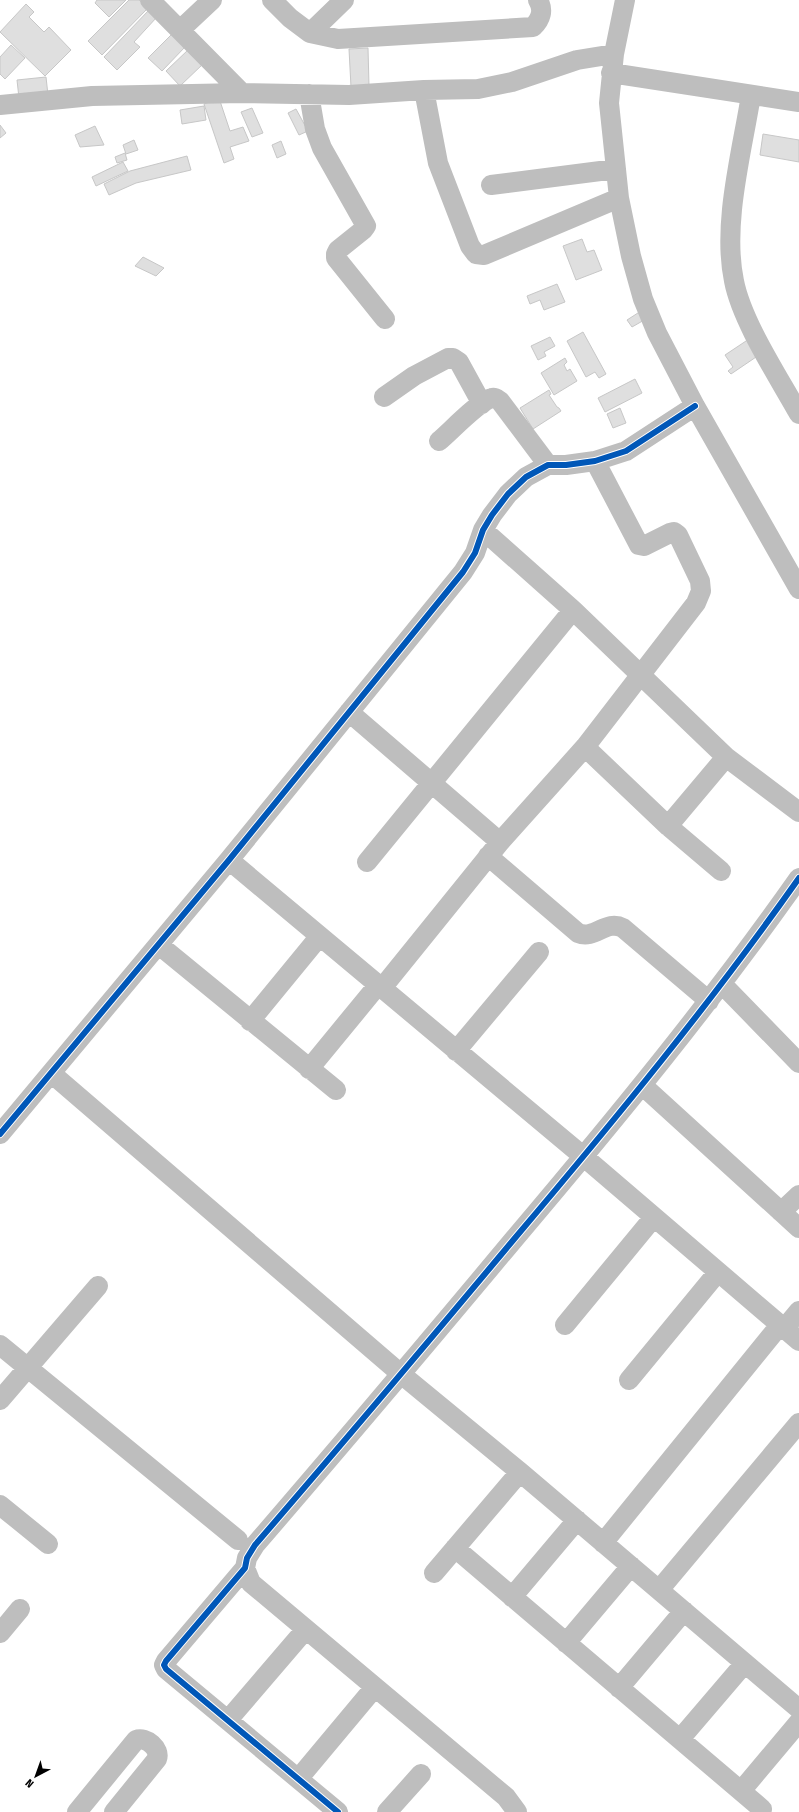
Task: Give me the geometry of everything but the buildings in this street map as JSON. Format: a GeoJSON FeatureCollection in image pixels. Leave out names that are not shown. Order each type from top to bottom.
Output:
{"type":"FeatureCollection","features":[{"type":"Feature","properties":{"kind":"street"},"geometry":{"type":"LineString","coordinates":[[150,0],[242,93]]}},
{"type":"Feature","properties":{"kind":"street"},"geometry":{"type":"LineString","coordinates":[[180,30],[212,0]]}},
{"type":"Feature","properties":{"kind":"street"},"geometry":{"type":"LineString","coordinates":[[272,0],[290,18],[310,33],[338,39],[533,27],[540,20],[542,6],[538,0]]}},
{"type":"Feature","properties":{"kind":"street"},"geometry":{"type":"LineString","coordinates":[[310,33],[344,0]]}},
{"type":"Feature","properties":{"kind":"street"},"geometry":{"type":"LineString","coordinates":[[625,0],[612,64],[608,103],[618,198],[631,256],[643,299],[657,333],[694,406],[799,589]]}},
{"type":"Feature","properties":{"kind":"street"},"geometry":{"type":"LineString","coordinates":[[0,104],[92,96],[242,93],[349,95],[424,90],[478,89],[512,82],[577,60],[612,64],[751,95],[799,102]]}},
{"type":"Feature","properties":{"kind":"street"},"geometry":{"type":"LineString","coordinates":[[424,90],[438,162],[470,246],[476,254],[484,255],[618,198]]}},
{"type":"Feature","properties":{"kind":"street"},"geometry":{"type":"LineString","coordinates":[[309,94],[315,129],[322,148],[366,226],[338,250],[336,258],[385,319]]}},
{"type":"Feature","properties":{"kind":"street"},"geometry":{"type":"LineString","coordinates":[[751,95],[734,197],[730,248],[734,282],[744,310],[757,338],[799,414]]}},
{"type":"Feature","properties":{"kind":"street"},"geometry":{"type":"LineString","coordinates":[[491,185],[616,169]]}},
{"type":"Feature","properties":{"kind":"street"},"geometry":{"type":"LineString","coordinates":[[384,396],[414,376],[448,358],[453,358],[459,362],[482,404]]}},
{"type":"Feature","properties":{"kind":"street"},"geometry":{"type":"LineString","coordinates":[[439,441],[482,404],[491,398],[495,398],[500,401],[548,465]]}},
{"type":"Feature","properties":{"kind":"street"},"geometry":{"type":"LineString","coordinates":[[0,1134],[159,945],[463,572],[475,553],[482,530],[508,494],[526,477],[548,465],[566,465],[595,461],[626,451],[694,406]]}},
{"type":"Feature","properties":{"kind":"street"},"geometry":{"type":"LineString","coordinates":[[309,1069],[494,849],[585,747],[696,603],[701,591],[700,581],[678,535],[674,532],[670,533],[644,546],[639,545],[595,461]]}},
{"type":"Feature","properties":{"kind":"street"},"geometry":{"type":"LineString","coordinates":[[482,530],[573,610],[726,757],[799,812]]}},
{"type":"Feature","properties":{"kind":"street"},"geometry":{"type":"LineString","coordinates":[[367,862],[573,610]]}},
{"type":"Feature","properties":{"kind":"street"},"geometry":{"type":"LineString","coordinates":[[349,712],[431,783],[578,933],[584,936],[590,935],[610,925],[617,925],[623,928],[709,1001]]}},
{"type":"Feature","properties":{"kind":"street"},"geometry":{"type":"LineString","coordinates":[[585,747],[668,826],[721,871]]}},
{"type":"Feature","properties":{"kind":"street"},"geometry":{"type":"LineString","coordinates":[[668,826],[726,757]]}},
{"type":"Feature","properties":{"kind":"street"},"geometry":{"type":"LineString","coordinates":[[229,860],[584,1157],[799,1342]]}},
{"type":"Feature","properties":{"kind":"street"},"geometry":{"type":"LineString","coordinates":[[517,1812],[506,1797],[251,1582],[246,1568],[247,1558],[255,1545],[402,1374],[584,1157],[709,1001],[756,940],[799,878]]}},
{"type":"Feature","properties":{"kind":"street"},"geometry":{"type":"LineString","coordinates":[[250,1021],[319,936]]}},
{"type":"Feature","properties":{"kind":"street"},"geometry":{"type":"LineString","coordinates":[[159,945],[336,1090]]}},
{"type":"Feature","properties":{"kind":"street"},"geometry":{"type":"LineString","coordinates":[[456,1051],[539,952]]}},
{"type":"Feature","properties":{"kind":"street"},"geometry":{"type":"LineString","coordinates":[[724,986],[799,1063]]}},
{"type":"Feature","properties":{"kind":"street"},"geometry":{"type":"LineString","coordinates":[[51,1073],[402,1374],[577,1520],[799,1709]]}},
{"type":"Feature","properties":{"kind":"street"},"geometry":{"type":"LineString","coordinates":[[642,1085],[799,1228]]}},
{"type":"Feature","properties":{"kind":"street"},"geometry":{"type":"LineString","coordinates":[[781,1212],[799,1195]]}},
{"type":"Feature","properties":{"kind":"street"},"geometry":{"type":"LineString","coordinates":[[565,1325],[654,1217]]}},
{"type":"Feature","properties":{"kind":"street"},"geometry":{"type":"LineString","coordinates":[[629,1380],[718,1272]]}},
{"type":"Feature","properties":{"kind":"street"},"geometry":{"type":"LineString","coordinates":[[0,1400],[98,1286]]}},
{"type":"Feature","properties":{"kind":"street"},"geometry":{"type":"LineString","coordinates":[[603,1542],[782,1327],[799,1311]]}},
{"type":"Feature","properties":{"kind":"street"},"geometry":{"type":"LineString","coordinates":[[0,1345],[238,1540]]}},
{"type":"Feature","properties":{"kind":"street"},"geometry":{"type":"LineString","coordinates":[[659,1590],[799,1423]]}},
{"type":"Feature","properties":{"kind":"street"},"geometry":{"type":"LineString","coordinates":[[434,1573],[520,1472]]}},
{"type":"Feature","properties":{"kind":"street"},"geometry":{"type":"LineString","coordinates":[[0,1505],[48,1544]]}},
{"type":"Feature","properties":{"kind":"street"},"geometry":{"type":"LineString","coordinates":[[512,1597],[577,1520]]}},
{"type":"Feature","properties":{"kind":"street"},"geometry":{"type":"LineString","coordinates":[[455,1548],[762,1809]]}},
{"type":"Feature","properties":{"kind":"street"},"geometry":{"type":"LineString","coordinates":[[566,1643],[631,1566]]}},
{"type":"Feature","properties":{"kind":"street"},"geometry":{"type":"LineString","coordinates":[[246,1568],[164,1665],[166,1669],[299,1778],[338,1812]]}},
{"type":"Feature","properties":{"kind":"street"},"geometry":{"type":"LineString","coordinates":[[0,1633],[20,1609]]}},
{"type":"Feature","properties":{"kind":"street"},"geometry":{"type":"LineString","coordinates":[[619,1688],[684,1611]]}},
{"type":"Feature","properties":{"kind":"street"},"geometry":{"type":"LineString","coordinates":[[228,1720],[306,1629]]}},
{"type":"Feature","properties":{"kind":"street"},"geometry":{"type":"LineString","coordinates":[[680,1739],[745,1663]]}},
{"type":"Feature","properties":{"kind":"street"},"geometry":{"type":"LineString","coordinates":[[299,1778],[374,1687]]}},
{"type":"Feature","properties":{"kind":"street"},"geometry":{"type":"LineString","coordinates":[[741,1791],[799,1722]]}},
{"type":"Feature","properties":{"kind":"street"},"geometry":{"type":"LineString","coordinates":[[77,1812],[136,1740],[146,1740],[157,1750],[159,1755],[157,1760],[114,1812]]}},
{"type":"Feature","properties":{"kind":"street"},"geometry":{"type":"LineString","coordinates":[[387,1812],[420,1774]]}},
{"type":"Feature","properties":{"kind":"cycle path"},"geometry":{"type":"LineString","coordinates":[[0,1134],[229,860],[463,572],[475,553],[483,530],[508,494],[526,477],[548,465],[566,465],[595,461],[626,451],[695,406]]}},
{"type":"Feature","properties":{"kind":"cycle path"},"geometry":{"type":"LineString","coordinates":[[338,1812],[166,1669],[164,1665],[245,1568],[247,1558],[255,1545],[418,1354],[625,1106],[697,1016],[766,925],[799,878]]}}]}
